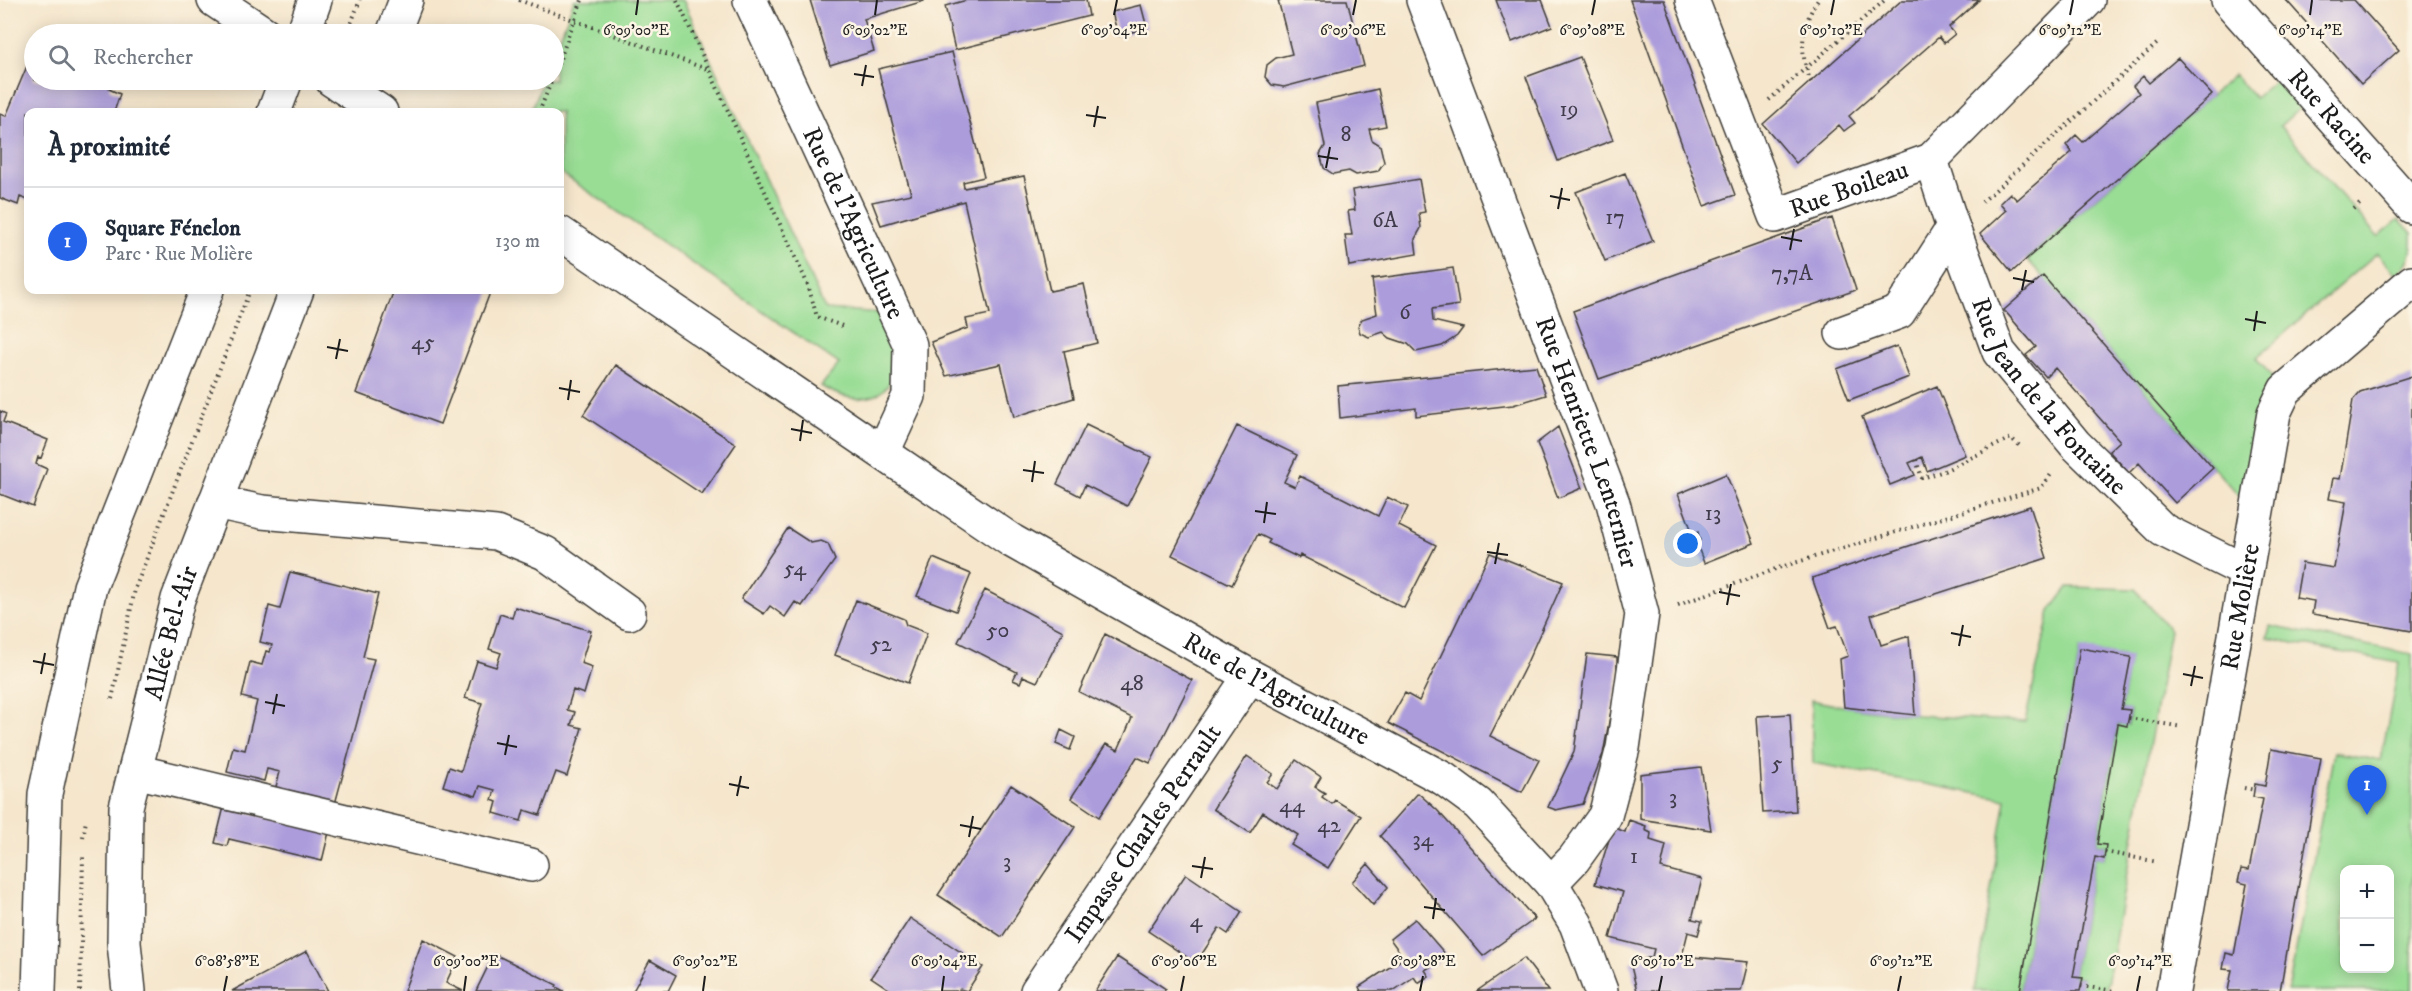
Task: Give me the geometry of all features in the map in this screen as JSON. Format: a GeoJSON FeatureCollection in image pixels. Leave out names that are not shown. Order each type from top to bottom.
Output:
{"type":"FeatureCollection","features":[{"type":"Feature","properties":{"kind":"street"},"geometry":{"type":"LineString","coordinates":[[214,0],[250,24]]}},
{"type":"Feature","properties":{"kind":"street"},"geometry":{"type":"LineString","coordinates":[[307,24],[315,0]]}},
{"type":"Feature","properties":{"kind":"street"},"geometry":{"type":"LineString","coordinates":[[397,24],[406,0]]}},
{"type":"Feature","properties":{"kind":"street","name":"Rue de l'Agriculture"},"geometry":{"type":"LineString","coordinates":[[750,0],[910,345],[909,396],[883,452]]}},
{"type":"Feature","properties":{"kind":"street","name":"Rue Henriette Lenternier"},"geometry":{"type":"LineString","coordinates":[[1423,0],[1613,502],[1642,614],[1623,748],[1605,816],[1574,860],[1551,883]]}},
{"type":"Feature","properties":{"kind":"street","name":"Rue Boileau"},"geometry":{"type":"LineString","coordinates":[[1692,0],[1775,216],[1931,160],[2088,0]]}},
{"type":"Feature","properties":{"kind":"street","name":"Rue Racine"},"geometry":{"type":"LineString","coordinates":[[2228,0],[2412,207]]}},
{"type":"Feature","properties":{"kind":"street"},"geometry":{"type":"LineString","coordinates":[[276,108],[282,90]]}},
{"type":"Feature","properties":{"kind":"street"},"geometry":{"type":"LineString","coordinates":[[350,90],[372,102]]}},
{"type":"Feature","properties":{"kind":"street","name":"Rue Jean de la Fontaine"},"geometry":{"type":"LineString","coordinates":[[1931,160],[1953,228],[1999,352],[2075,444],[2163,530],[2245,571]]}},
{"type":"Feature","properties":{"kind":"street"},"geometry":{"type":"LineString","coordinates":[[1842,333],[1899,312],[1953,228]]}},
{"type":"Feature","properties":{"kind":"street","name":"Rue de l'Agriculture"},"geometry":{"type":"LineString","coordinates":[[564,236],[1012,541],[1250,676],[1444,779],[1478,804],[1551,883],[1576,924],[1601,991]]}},
{"type":"Feature","properties":{"kind":"street","name":"Rue Molière"},"geometry":{"type":"LineString","coordinates":[[2173,991],[2274,413],[2285,390],[2412,282]]}},
{"type":"Feature","properties":{"kind":"street"},"geometry":{"type":"LineString","coordinates":[[39,991],[45,794],[90,587],[205,294]]}},
{"type":"Feature","properties":{"kind":"street","name":"Allée Bel-Air"},"geometry":{"type":"LineString","coordinates":[[129,991],[124,943],[126,807],[178,599],[295,294]]}},
{"type":"Feature","properties":{"kind":"street"},"geometry":{"type":"LineString","coordinates":[[215,502],[262,512],[496,533],[545,553],[629,613]]}},
{"type":"Feature","properties":{"kind":"street","name":"Impasse Charles Perrault"},"geometry":{"type":"LineString","coordinates":[[1037,991],[1250,676]]}},
{"type":"Feature","properties":{"kind":"street"},"geometry":{"type":"LineString","coordinates":[[135,771],[531,865]]}},
{"type":"Feature","properties":{"kind":"path"},"geometry":{"type":"LineString","coordinates":[[351,24],[360,0]]}},
{"type":"Feature","properties":{"kind":"path"},"geometry":{"type":"LineString","coordinates":[[519,0],[710,70]]}},
{"type":"Feature","properties":{"kind":"path"},"geometry":{"type":"LineString","coordinates":[[564,48],[582,0]]}},
{"type":"Feature","properties":{"kind":"path"},"geometry":{"type":"LineString","coordinates":[[677,0],[808,285],[817,317],[845,327]]}},
{"type":"Feature","properties":{"kind":"path"},"geometry":{"type":"LineString","coordinates":[[1811,82],[1802,54],[1803,32],[1810,12],[1818,0]]}},
{"type":"Feature","properties":{"kind":"path"},"geometry":{"type":"LineString","coordinates":[[1762,106],[1886,0]]}},
{"type":"Feature","properties":{"kind":"path"},"geometry":{"type":"LineString","coordinates":[[1953,228],[2160,41]]}},
{"type":"Feature","properties":{"kind":"path"},"geometry":{"type":"LineString","coordinates":[[541,108],[548,90]]}},
{"type":"Feature","properties":{"kind":"path"},"geometry":{"type":"LineString","coordinates":[[1916,460],[1922,478],[1944,471],[2011,438],[2020,447]]}},
{"type":"Feature","properties":{"kind":"path"},"geometry":{"type":"LineString","coordinates":[[1671,608],[1781,567],[2041,488],[2075,444]]}},
{"type":"Feature","properties":{"kind":"path"},"geometry":{"type":"LineString","coordinates":[[2129,718],[2164,724]]}},
{"type":"Feature","properties":{"kind":"path"},"geometry":{"type":"LineString","coordinates":[[2105,852],[2140,858]]}},
{"type":"Feature","properties":{"kind":"path"},"geometry":{"type":"LineString","coordinates":[[2081,986],[2114,991]]}},
{"type":"Feature","properties":{"kind":"green space"},"geometry":{"type":"Polygon","coordinates":[[[574,0],[683,0],[825,309],[883,313],[896,348],[896,366],[884,389],[875,396],[850,398],[821,386],[839,364],[564,175],[564,108],[532,108],[539,90],[564,90],[564,26],[574,0]]]}},
{"type":"Feature","properties":{"kind":"green space"},"geometry":{"type":"Polygon","coordinates":[[[2234,75],[2255,98],[2277,79],[2301,107],[2280,126],[2378,237],[2399,219],[2412,233],[2410,256],[2396,274],[2377,253],[2256,358],[2275,380],[2246,504],[2027,259],[2234,75]]]}},
{"type":"Feature","properties":{"kind":"green space"},"geometry":{"type":"Polygon","coordinates":[[[2068,587],[2135,589],[2170,630],[2106,991],[2080,991],[2082,978],[2073,977],[2095,857],[2104,858],[2106,845],[2097,844],[2118,724],[2128,725],[2130,711],[2121,709],[2130,657],[2080,649],[2020,991],[1974,991],[2006,799],[1813,763],[1811,700],[1891,713],[2025,722],[2050,611],[2068,587]]]}},
{"type":"Feature","properties":{"kind":"green space"},"geometry":{"type":"Polygon","coordinates":[[[2270,626],[2412,654],[2412,991],[2288,991],[2334,752],[2381,761],[2399,663],[2267,638],[2270,626]]]}},
{"type":"Feature","properties":{"kind":"building"},"geometry":{"type":"Polygon","coordinates":[[[810,0],[924,1],[864,19],[874,51],[830,65],[810,0]]]}},
{"type":"Feature","properties":{"kind":"building"},"geometry":{"type":"Polygon","coordinates":[[[967,0],[1086,0],[1089,16],[955,50],[945,6],[967,0]]]}},
{"type":"Feature","properties":{"kind":"building"},"geometry":{"type":"Polygon","coordinates":[[[1278,0],[1347,0],[1364,66],[1284,87],[1272,85],[1265,77],[1267,65],[1276,58],[1292,54],[1278,0]]]}},
{"type":"Feature","properties":{"kind":"building"},"geometry":{"type":"Polygon","coordinates":[[[1496,0],[1542,0],[1552,26],[1512,42],[1496,0]]]}},
{"type":"Feature","properties":{"kind":"building"},"geometry":{"type":"Polygon","coordinates":[[[1630,0],[1664,0],[1735,195],[1704,206],[1630,0]]]}},
{"type":"Feature","properties":{"kind":"building"},"geometry":{"type":"Polygon","coordinates":[[[1902,0],[1979,0],[1949,27],[1955,34],[1944,43],[1939,37],[1849,116],[1855,123],[1844,131],[1839,125],[1796,163],[1763,124],[1902,0]]]}},
{"type":"Feature","properties":{"kind":"building"},"geometry":{"type":"Polygon","coordinates":[[[2286,0],[2354,0],[2399,50],[2361,84],[2286,0]]]}},
{"type":"Feature","properties":{"kind":"building"},"geometry":{"type":"Polygon","coordinates":[[[1141,5],[1147,28],[1118,36],[1112,12],[1141,5]]]}},
{"type":"Feature","properties":{"kind":"building"},"geometry":{"type":"Polygon","coordinates":[[[952,52],[984,177],[963,182],[964,188],[1024,176],[1050,291],[1084,284],[1097,343],[1064,351],[1074,398],[1014,417],[1001,364],[946,376],[931,342],[968,328],[966,319],[990,314],[964,201],[881,225],[872,202],[911,194],[878,69],[952,52]]]}},
{"type":"Feature","properties":{"kind":"building"},"geometry":{"type":"Polygon","coordinates":[[[1580,57],[1613,140],[1558,161],[1526,77],[1580,57]]]}},
{"type":"Feature","properties":{"kind":"building"},"geometry":{"type":"Polygon","coordinates":[[[2178,58],[2212,95],[2012,272],[1980,234],[2006,210],[2000,203],[2010,193],[2017,200],[2072,152],[2066,145],[2076,135],[2083,142],[2139,93],[2133,86],[2143,76],[2149,83],[2178,58]]]}},
{"type":"Feature","properties":{"kind":"building"},"geometry":{"type":"Polygon","coordinates":[[[24,73],[24,90],[111,90],[120,94],[115,108],[24,108],[24,198],[20,197],[18,205],[0,198],[0,114],[6,116],[24,73]]]}},
{"type":"Feature","properties":{"kind":"building"},"geometry":{"type":"Polygon","coordinates":[[[1378,89],[1386,126],[1369,129],[1372,140],[1380,145],[1384,162],[1378,171],[1356,175],[1349,171],[1333,174],[1324,168],[1320,154],[1325,146],[1316,103],[1378,89]]]}},
{"type":"Feature","properties":{"kind":"building"},"geometry":{"type":"Polygon","coordinates":[[[1625,173],[1653,241],[1605,261],[1576,192],[1625,173]]]}},
{"type":"Feature","properties":{"kind":"building"},"geometry":{"type":"Polygon","coordinates":[[[1419,179],[1425,212],[1419,213],[1421,228],[1415,239],[1417,254],[1349,266],[1345,235],[1352,235],[1348,211],[1355,210],[1352,190],[1419,179]]]}},
{"type":"Feature","properties":{"kind":"building"},"geometry":{"type":"Polygon","coordinates":[[[1832,218],[1856,290],[1599,379],[1573,311],[1832,218]]]}},
{"type":"Feature","properties":{"kind":"building"},"geometry":{"type":"Polygon","coordinates":[[[1453,268],[1459,305],[1432,309],[1433,321],[1463,328],[1457,336],[1442,346],[1416,352],[1408,344],[1390,338],[1383,332],[1369,337],[1360,333],[1358,326],[1362,319],[1377,314],[1372,279],[1453,268]]]}},
{"type":"Feature","properties":{"kind":"building"},"geometry":{"type":"Polygon","coordinates":[[[2043,276],[2213,468],[2175,503],[2139,463],[2129,473],[2109,451],[2120,441],[2055,368],[2046,377],[2026,355],[2036,347],[2004,310],[2043,276]]]}},
{"type":"Feature","properties":{"kind":"building"},"geometry":{"type":"Polygon","coordinates":[[[393,294],[489,294],[440,424],[356,393],[393,294]]]}},
{"type":"Feature","properties":{"kind":"building"},"geometry":{"type":"Polygon","coordinates":[[[1897,346],[1909,377],[1849,400],[1837,369],[1897,346]]]}},
{"type":"Feature","properties":{"kind":"building"},"geometry":{"type":"Polygon","coordinates":[[[616,365],[736,444],[702,494],[583,415],[616,365]]]}},
{"type":"Feature","properties":{"kind":"building"},"geometry":{"type":"Polygon","coordinates":[[[1536,366],[1546,395],[1513,405],[1416,416],[1416,408],[1340,418],[1338,386],[1536,366]]]}},
{"type":"Feature","properties":{"kind":"building"},"geometry":{"type":"Polygon","coordinates":[[[2412,376],[2412,631],[2312,614],[2314,601],[2296,598],[2302,563],[2334,568],[2346,502],[2329,499],[2333,478],[2340,479],[2353,400],[2360,392],[2412,376]]]}},
{"type":"Feature","properties":{"kind":"building"},"geometry":{"type":"Polygon","coordinates":[[[1937,386],[1965,455],[1927,471],[1922,457],[1909,463],[1915,475],[1890,485],[1862,417],[1937,386]]]}},
{"type":"Feature","properties":{"kind":"building"},"geometry":{"type":"Polygon","coordinates":[[[0,411],[6,414],[3,422],[48,440],[36,464],[47,469],[33,507],[0,494],[0,411]]]}},
{"type":"Feature","properties":{"kind":"building"},"geometry":{"type":"Polygon","coordinates":[[[1086,425],[1152,457],[1127,506],[1085,485],[1080,496],[1057,484],[1086,425]]]}},
{"type":"Feature","properties":{"kind":"building"},"geometry":{"type":"Polygon","coordinates":[[[1237,426],[1297,455],[1284,482],[1295,487],[1300,476],[1378,516],[1387,497],[1408,507],[1399,526],[1436,545],[1404,608],[1300,555],[1299,558],[1268,543],[1270,540],[1258,534],[1232,585],[1172,555],[1237,426]]]}},
{"type":"Feature","properties":{"kind":"building"},"geometry":{"type":"Polygon","coordinates":[[[1558,427],[1582,488],[1558,498],[1537,443],[1558,427]]]}},
{"type":"Feature","properties":{"kind":"building"},"geometry":{"type":"Polygon","coordinates":[[[1726,474],[1754,543],[1704,563],[1696,542],[1700,541],[1698,532],[1693,534],[1678,494],[1726,474]]]}},
{"type":"Feature","properties":{"kind":"building"},"geometry":{"type":"Polygon","coordinates":[[[2030,506],[2047,558],[1871,615],[1881,645],[1909,636],[1915,715],[1844,707],[1840,659],[1848,656],[1837,626],[1830,628],[1812,578],[2030,506]]]}},
{"type":"Feature","properties":{"kind":"building"},"geometry":{"type":"Polygon","coordinates":[[[788,528],[811,543],[821,541],[828,544],[835,560],[802,606],[795,602],[785,617],[770,606],[764,614],[741,599],[788,528]]]}},
{"type":"Feature","properties":{"kind":"building"},"geometry":{"type":"Polygon","coordinates":[[[1490,553],[1563,582],[1525,667],[1490,736],[1539,760],[1522,792],[1388,723],[1405,693],[1419,701],[1490,553]]]}},
{"type":"Feature","properties":{"kind":"building"},"geometry":{"type":"Polygon","coordinates":[[[933,558],[971,574],[956,611],[917,596],[933,558]]]}},
{"type":"Feature","properties":{"kind":"building"},"geometry":{"type":"Polygon","coordinates":[[[290,572],[378,594],[363,657],[374,659],[335,804],[272,801],[280,772],[267,769],[264,781],[227,772],[233,747],[245,750],[257,701],[242,697],[250,662],[262,665],[266,651],[270,652],[272,645],[260,642],[269,606],[280,609],[290,572]]]}},
{"type":"Feature","properties":{"kind":"building"},"geometry":{"type":"Polygon","coordinates":[[[985,590],[1063,631],[1037,682],[1023,676],[1020,683],[1013,680],[1017,672],[958,642],[985,590]]]}},
{"type":"Feature","properties":{"kind":"building"},"geometry":{"type":"Polygon","coordinates":[[[856,600],[904,619],[906,625],[927,633],[908,683],[835,655],[856,600]]]}},
{"type":"Feature","properties":{"kind":"building"},"geometry":{"type":"Polygon","coordinates":[[[515,607],[591,631],[581,663],[592,667],[584,694],[573,690],[567,710],[575,712],[571,725],[582,728],[567,776],[556,772],[540,815],[524,810],[521,821],[494,813],[497,802],[492,800],[495,790],[480,786],[476,796],[443,786],[449,767],[461,771],[482,703],[465,698],[477,661],[496,667],[501,653],[489,649],[500,614],[512,618],[515,607]]]}},
{"type":"Feature","properties":{"kind":"building"},"geometry":{"type":"Polygon","coordinates":[[[1105,634],[1192,680],[1150,763],[1137,757],[1099,817],[1071,798],[1106,744],[1118,750],[1132,718],[1079,692],[1105,634]]]}},
{"type":"Feature","properties":{"kind":"building"},"geometry":{"type":"Polygon","coordinates":[[[2080,648],[2131,657],[2121,709],[2130,710],[2127,726],[2118,724],[2097,844],[2106,845],[2104,859],[2095,857],[2073,977],[2083,978],[2080,991],[2020,991],[2080,648]]]}},
{"type":"Feature","properties":{"kind":"building"},"geometry":{"type":"Polygon","coordinates":[[[1587,654],[1617,657],[1617,679],[1603,754],[1583,804],[1556,810],[1548,807],[1574,752],[1587,654]]]}},
{"type":"Feature","properties":{"kind":"building"},"geometry":{"type":"Polygon","coordinates":[[[1790,714],[1796,811],[1763,813],[1757,716],[1790,714]]]}},
{"type":"Feature","properties":{"kind":"building"},"geometry":{"type":"Polygon","coordinates":[[[1061,730],[1075,737],[1070,750],[1056,744],[1061,730]]]}},
{"type":"Feature","properties":{"kind":"building"},"geometry":{"type":"Polygon","coordinates":[[[2271,749],[2321,758],[2280,991],[2228,991],[2232,970],[2223,969],[2226,953],[2234,955],[2247,884],[2238,882],[2241,869],[2249,870],[2263,799],[2253,797],[2255,784],[2265,786],[2271,749]]]}},
{"type":"Feature","properties":{"kind":"building"},"geometry":{"type":"Polygon","coordinates":[[[1247,756],[1273,774],[1267,782],[1277,789],[1296,760],[1321,777],[1315,787],[1325,793],[1322,797],[1332,804],[1335,800],[1361,816],[1328,868],[1291,845],[1298,835],[1263,812],[1250,833],[1213,809],[1247,756]]]}},
{"type":"Feature","properties":{"kind":"building"},"geometry":{"type":"Polygon","coordinates":[[[1701,767],[1711,830],[1640,819],[1640,774],[1701,767]]]}},
{"type":"Feature","properties":{"kind":"building"},"geometry":{"type":"Polygon","coordinates":[[[1011,785],[1075,827],[1002,937],[938,895],[1011,785]]]}},
{"type":"Feature","properties":{"kind":"building"},"geometry":{"type":"Polygon","coordinates":[[[1418,793],[1437,810],[1535,919],[1483,956],[1380,836],[1418,793]]]}},
{"type":"Feature","properties":{"kind":"building"},"geometry":{"type":"Polygon","coordinates":[[[224,807],[329,832],[322,861],[229,839],[227,846],[215,843],[224,807]]]}},
{"type":"Feature","properties":{"kind":"building"},"geometry":{"type":"Polygon","coordinates":[[[1629,820],[1646,826],[1645,830],[1651,833],[1650,840],[1666,845],[1661,868],[1702,879],[1692,919],[1702,921],[1698,935],[1688,932],[1682,956],[1748,962],[1741,991],[1637,991],[1630,962],[1652,957],[1654,949],[1610,938],[1623,892],[1595,884],[1613,827],[1625,832],[1629,820]]]}},
{"type":"Feature","properties":{"kind":"building"},"geometry":{"type":"Polygon","coordinates":[[[1368,864],[1388,887],[1373,905],[1352,882],[1368,864]]]}},
{"type":"Feature","properties":{"kind":"building"},"geometry":{"type":"Polygon","coordinates":[[[1186,874],[1242,912],[1228,934],[1219,928],[1196,963],[1148,931],[1186,874]]]}},
{"type":"Feature","properties":{"kind":"building"},"geometry":{"type":"Polygon","coordinates":[[[910,918],[983,967],[967,991],[960,989],[958,991],[892,991],[871,977],[910,918]]]}},
{"type":"Feature","properties":{"kind":"building"},"geometry":{"type":"Polygon","coordinates":[[[1415,919],[1447,956],[1425,970],[1429,976],[1418,983],[1414,977],[1393,991],[1361,991],[1359,987],[1404,958],[1390,939],[1415,919]]]}},
{"type":"Feature","properties":{"kind":"building"},"geometry":{"type":"Polygon","coordinates":[[[423,939],[458,957],[446,983],[463,991],[404,991],[423,939]]]}},
{"type":"Feature","properties":{"kind":"building"},"geometry":{"type":"Polygon","coordinates":[[[307,951],[328,991],[232,991],[307,951]]]}},
{"type":"Feature","properties":{"kind":"building"},"geometry":{"type":"Polygon","coordinates":[[[494,954],[557,985],[556,987],[564,991],[476,991],[494,954]]]}},
{"type":"Feature","properties":{"kind":"building"},"geometry":{"type":"Polygon","coordinates":[[[1117,957],[1166,989],[1164,991],[1095,991],[1117,957]]]}},
{"type":"Feature","properties":{"kind":"building"},"geometry":{"type":"Polygon","coordinates":[[[1524,958],[1549,991],[1477,991],[1494,979],[1524,958]]]}},
{"type":"Feature","properties":{"kind":"building"},"geometry":{"type":"Polygon","coordinates":[[[650,960],[676,975],[668,991],[633,991],[650,960]]]}},
{"type":"Feature","properties":{"kind":"place","name":"Square Fénelon"},"geometry":{"type":"Point","coordinates":[2367,815]}}]}
